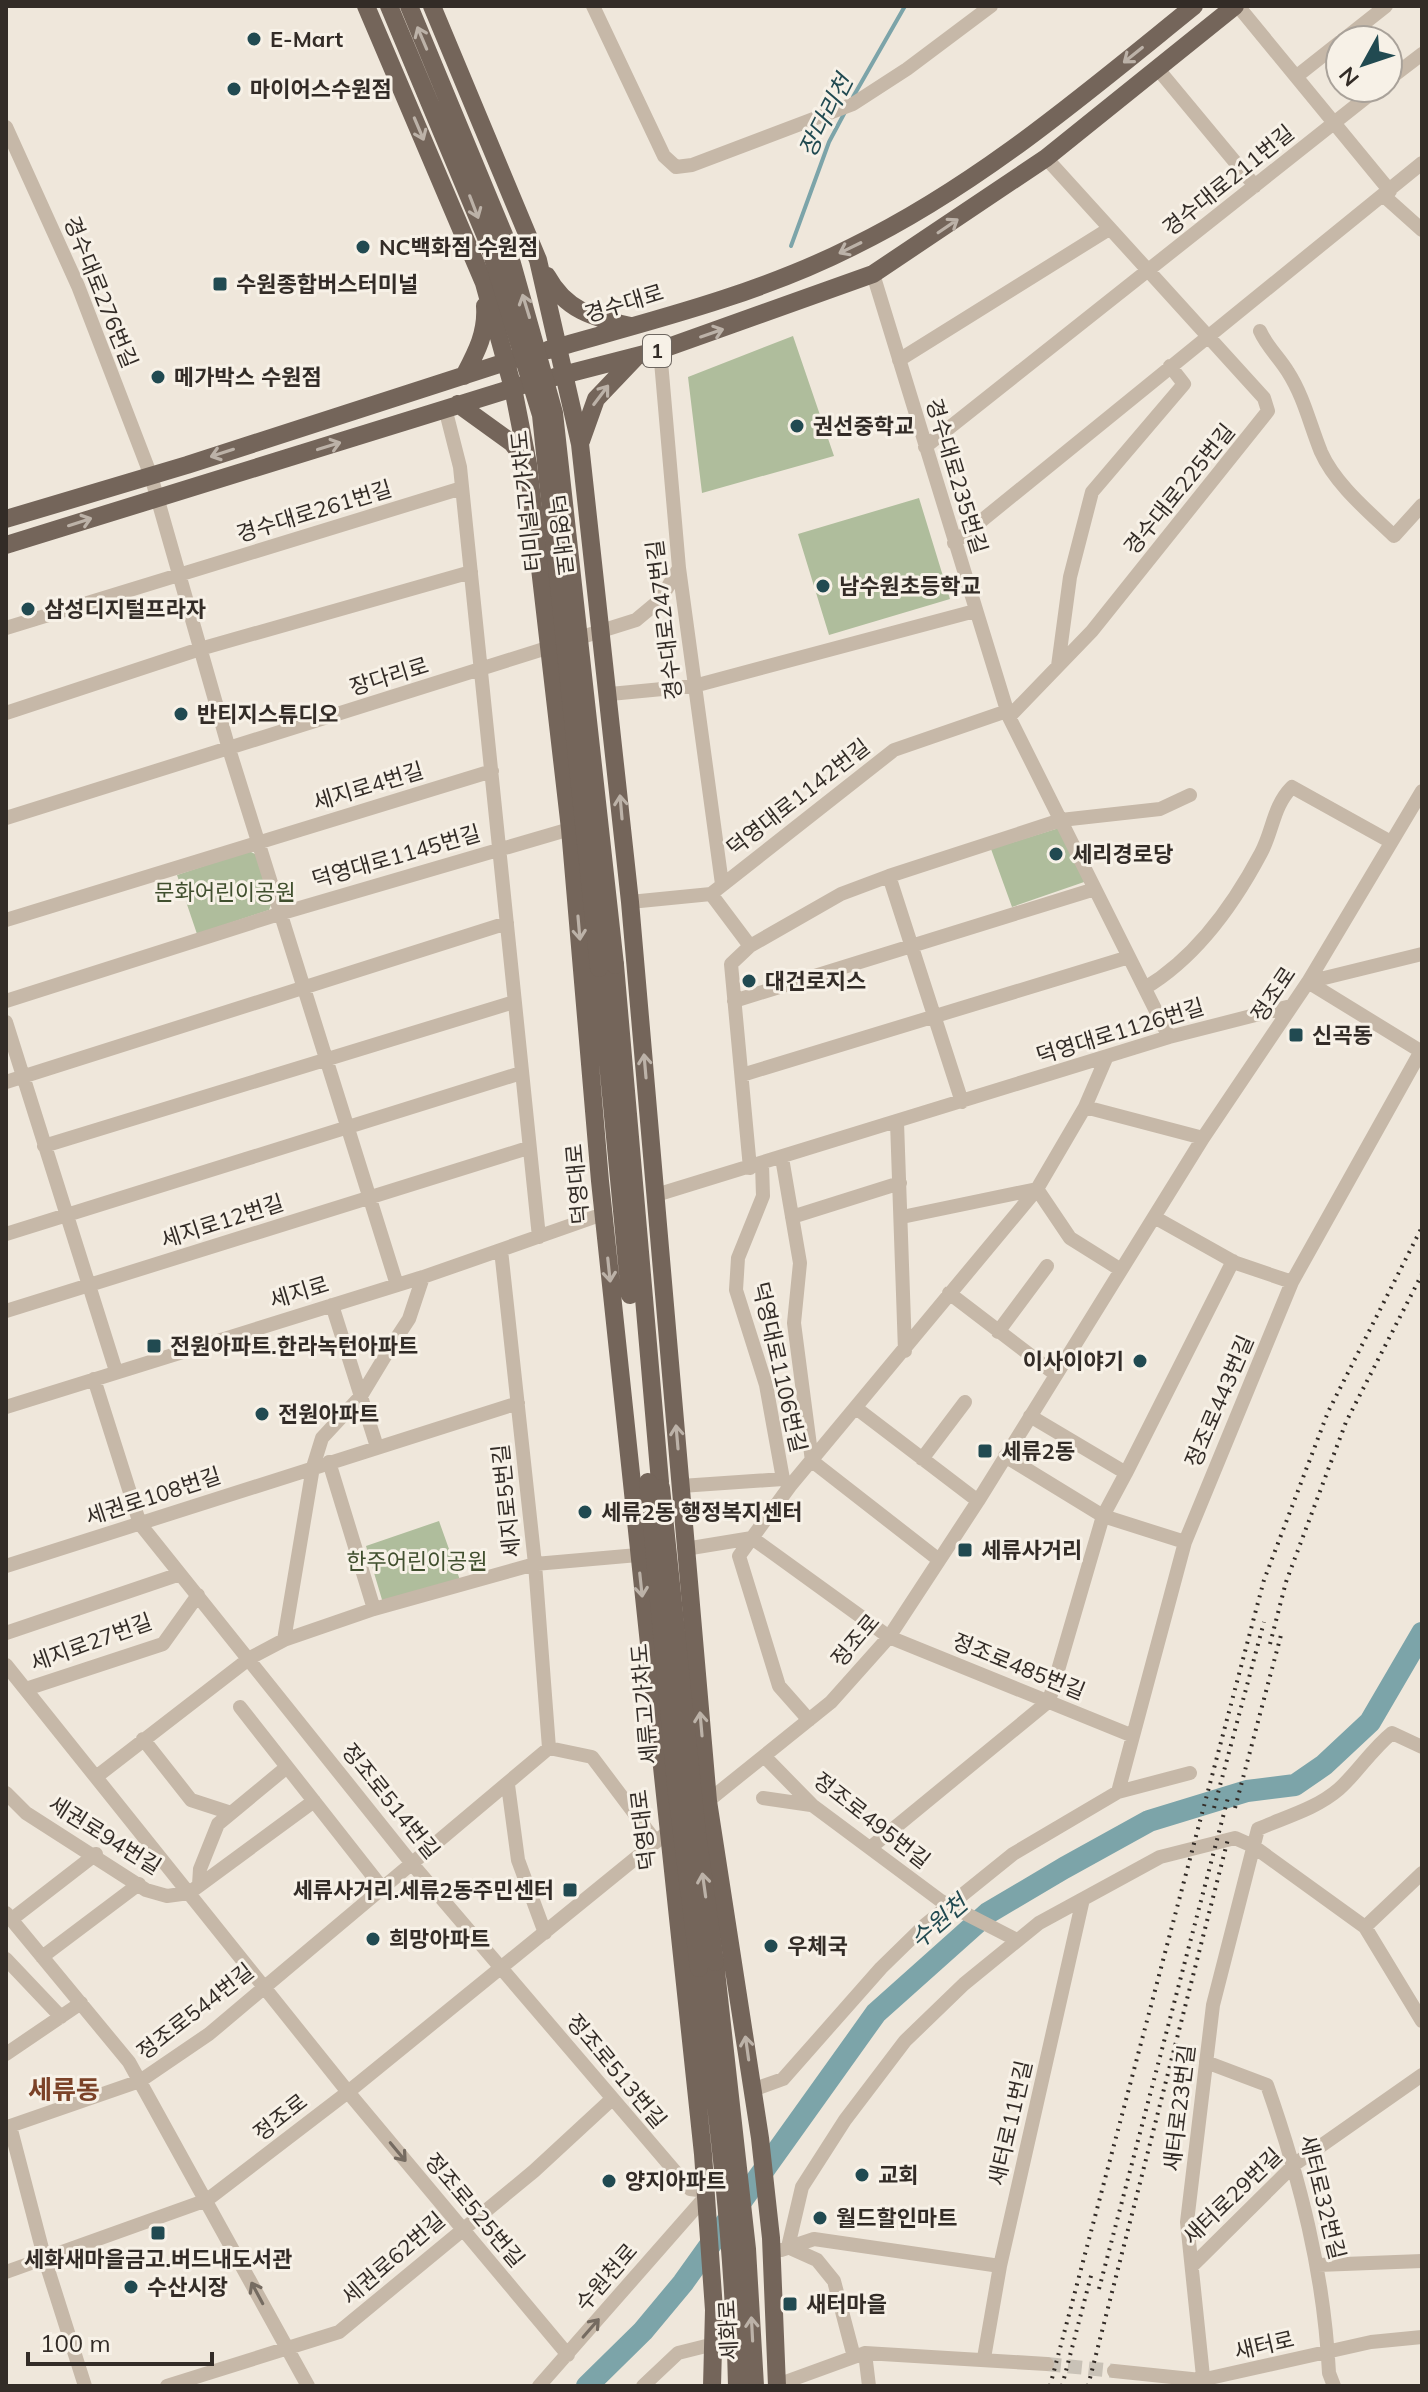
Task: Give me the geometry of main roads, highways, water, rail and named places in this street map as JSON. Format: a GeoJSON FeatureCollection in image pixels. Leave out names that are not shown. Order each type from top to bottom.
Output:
{"type":"FeatureCollection","features":[{"type":"Feature","properties":{"kind":"main road","name":"덕영대로"},"geometry":{"type":"LineString","coordinates":[[366,6],[484,283],[507,361],[528,464],[570,829],[662,1837],[703,2154],[712,2191]]}},
{"type":"Feature","properties":{"kind":"main road","name":"터미널고가차도"},"geometry":{"type":"LineString","coordinates":[[389,6],[488,242],[541,415],[607,966]]}},
{"type":"Feature","properties":{"kind":"main road","name":"터미널고가차도"},"geometry":{"type":"LineString","coordinates":[[409,6],[504,235],[554,413],[607,966]]}},
{"type":"Feature","properties":{"kind":"main road","name":"경수대로"},"geometry":{"type":"LineString","coordinates":[[6,519],[151,476],[507,361],[633,327],[774,282],[852,248],[928,206],[1029,139],[1194,6]]}},
{"type":"Feature","properties":{"kind":"main road","name":"1"},"geometry":{"type":"LineString","coordinates":[[6,545],[451,406],[660,350],[873,274],[1046,158],[1236,6]]}},
{"type":"Feature","properties":{"kind":"main road","name":"덕영대로"},"geometry":{"type":"LineString","coordinates":[[438,8],[538,260],[580,444],[610,694],[630,902],[708,1801],[777,2247],[777,2386]]}},
{"type":"Feature","properties":{"kind":"main road"},"geometry":{"type":"LineString","coordinates":[[538,260],[555,291],[578,313],[633,327]]}},
{"type":"Feature","properties":{"kind":"main road"},"geometry":{"type":"LineString","coordinates":[[464,376],[479,347],[486,322],[484,283]]}},
{"type":"Feature","properties":{"kind":"main road"},"geometry":{"type":"LineString","coordinates":[[580,444],[596,399],[637,356]]}},
{"type":"Feature","properties":{"kind":"main road"},"geometry":{"type":"LineString","coordinates":[[451,406],[512,443],[528,464]]}},
{"type":"Feature","properties":{"kind":"main road"},"geometry":{"type":"LineString","coordinates":[[599,1149],[616,1078],[607,966]]}},
{"type":"Feature","properties":{"kind":"main road"},"geometry":{"type":"LineString","coordinates":[[616,1078],[651,1145]]}},
{"type":"Feature","properties":{"kind":"main road","name":"세류고가차도"},"geometry":{"type":"LineString","coordinates":[[616,1078],[654,1482],[697,1833],[707,1965]]}},
{"type":"Feature","properties":{"kind":"main road"},"geometry":{"type":"LineString","coordinates":[[707,1965],[738,2157],[747,2249]]}},
{"type":"Feature","properties":{"kind":"main road"},"geometry":{"type":"LineString","coordinates":[[707,1965],[714,2310],[712,2386]]}},
{"type":"Feature","properties":{"kind":"main road"},"geometry":{"type":"LineString","coordinates":[[741,2271],[747,2249],[759,2132]]}},
{"type":"Feature","properties":{"kind":"main road"},"geometry":{"type":"LineString","coordinates":[[712,2191],[741,2271]]}},
{"type":"Feature","properties":{"kind":"main road","name":"세화로"},"geometry":{"type":"LineString","coordinates":[[737,2386],[735,2291],[741,2271]]}},
{"type":"Feature","properties":{"kind":"main road","name":"세화로"},"geometry":{"type":"LineString","coordinates":[[741,2271],[755,2386]]}},
{"type":"Feature","properties":{"kind":"waterway","name":"장다리천"},"geometry":{"type":"LineString","coordinates":[[853,97],[905,6]]}},
{"type":"Feature","properties":{"kind":"waterway","name":"장다리천"},"geometry":{"type":"LineString","coordinates":[[791,246],[829,142],[845,112]]}},
{"type":"Feature","properties":{"kind":"waterway","name":"수원천"},"geometry":{"type":"LineString","coordinates":[[587,2386],[643,2331],[683,2283],[876,2013],[988,1913],[1064,1868],[1149,1821],[1247,1791],[1295,1785],[1324,1765],[1370,1722],[1422,1633]]}},
{"type":"Feature","properties":{"kind":"tunnel"},"geometry":{"type":"LineString","coordinates":[[1047,2364],[1114,2371]]}},
{"type":"Feature","properties":{"kind":"railway"},"geometry":{"type":"LineString","coordinates":[[1050,2386],[1264,1580],[1328,1412],[1422,1227]]}},
{"type":"Feature","properties":{"kind":"railway"},"geometry":{"type":"LineString","coordinates":[[1270,1644],[1286,1582],[1346,1422],[1422,1274]]}},
{"type":"Feature","properties":{"kind":"railway"},"geometry":{"type":"LineString","coordinates":[[1214,1808],[1264,1622]]}},
{"type":"Feature","properties":{"kind":"railway"},"geometry":{"type":"LineString","coordinates":[[1235,1808],[1281,1635]]}},
{"type":"Feature","properties":{"kind":"railway"},"geometry":{"type":"LineString","coordinates":[[1099,2289],[1229,1794]]}},
{"type":"Feature","properties":{"kind":"railway"},"geometry":{"type":"LineString","coordinates":[[1088,2386],[1228,1839]]}},
{"type":"Feature","properties":{"kind":"railway"},"geometry":{"type":"LineString","coordinates":[[1062,2386],[1092,2272]]}},
{"type":"Feature","properties":{"kind":"place","name":"E-Mart"},"geometry":{"type":"Point","coordinates":[254,39]}},
{"type":"Feature","properties":{"kind":"place","name":"마이어스수원점"},"geometry":{"type":"Point","coordinates":[234,89]}},
{"type":"Feature","properties":{"kind":"place","name":"NC백화점 수원점"},"geometry":{"type":"Point","coordinates":[363,247]}},
{"type":"Feature","properties":{"kind":"place","name":"수원종합버스터미널"},"geometry":{"type":"Point","coordinates":[220,284]}},
{"type":"Feature","properties":{"kind":"place","name":"메가박스 수원점"},"geometry":{"type":"Point","coordinates":[158,377]}},
{"type":"Feature","properties":{"kind":"place","name":"권선중학교"},"geometry":{"type":"Point","coordinates":[797,426]}},
{"type":"Feature","properties":{"kind":"place","name":"남수원초등학교"},"geometry":{"type":"Point","coordinates":[823,586]}},
{"type":"Feature","properties":{"kind":"place","name":"삼성디지털프라자"},"geometry":{"type":"Point","coordinates":[28,609]}},
{"type":"Feature","properties":{"kind":"place","name":"반티지스튜디오"},"geometry":{"type":"Point","coordinates":[181,714]}},
{"type":"Feature","properties":{"kind":"place","name":"세리경로당"},"geometry":{"type":"Point","coordinates":[1056,854]}},
{"type":"Feature","properties":{"kind":"place","name":"대건로지스"},"geometry":{"type":"Point","coordinates":[749,981]}},
{"type":"Feature","properties":{"kind":"place","name":"신곡동"},"geometry":{"type":"Point","coordinates":[1296,1035]}},
{"type":"Feature","properties":{"kind":"place","name":"전원아파트.한라녹턴아파트"},"geometry":{"type":"Point","coordinates":[154,1346]}},
{"type":"Feature","properties":{"kind":"place","name":"이사이야기"},"geometry":{"type":"Point","coordinates":[1140,1361]}},
{"type":"Feature","properties":{"kind":"place","name":"전원아파트"},"geometry":{"type":"Point","coordinates":[262,1414]}},
{"type":"Feature","properties":{"kind":"place","name":"세류2동"},"geometry":{"type":"Point","coordinates":[985,1451]}},
{"type":"Feature","properties":{"kind":"place","name":"세류2동 행정복지센터"},"geometry":{"type":"Point","coordinates":[585,1512]}},
{"type":"Feature","properties":{"kind":"place","name":"세류사거리"},"geometry":{"type":"Point","coordinates":[965,1550]}},
{"type":"Feature","properties":{"kind":"place","name":"세류사거리.세류2동주민센터"},"geometry":{"type":"Point","coordinates":[570,1890]}},
{"type":"Feature","properties":{"kind":"place","name":"희망아파트"},"geometry":{"type":"Point","coordinates":[373,1939]}},
{"type":"Feature","properties":{"kind":"place","name":"우체국"},"geometry":{"type":"Point","coordinates":[771,1946]}},
{"type":"Feature","properties":{"kind":"place","name":"교회"},"geometry":{"type":"Point","coordinates":[862,2175]}},
{"type":"Feature","properties":{"kind":"place","name":"양지아파트"},"geometry":{"type":"Point","coordinates":[609,2181]}},
{"type":"Feature","properties":{"kind":"place","name":"월드할인마트"},"geometry":{"type":"Point","coordinates":[820,2218]}},
{"type":"Feature","properties":{"kind":"place","name":"세화새마을금고.버드내도서관"},"geometry":{"type":"Point","coordinates":[158,2233]}},
{"type":"Feature","properties":{"kind":"place","name":"수산시장"},"geometry":{"type":"Point","coordinates":[131,2287]}},
{"type":"Feature","properties":{"kind":"place","name":"새터마을"},"geometry":{"type":"Point","coordinates":[790,2304]}},
{"type":"Feature","properties":{"kind":"district","name":"세류동"},"geometry":{"type":"Point","coordinates":[64,2090]}},
{"type":"Feature","properties":{"kind":"park label","name":"문화어린이공원"},"geometry":{"type":"Point","coordinates":[225,892]}},
{"type":"Feature","properties":{"kind":"park label","name":"한주어린이공원"},"geometry":{"type":"Point","coordinates":[417,1561]}}]}
